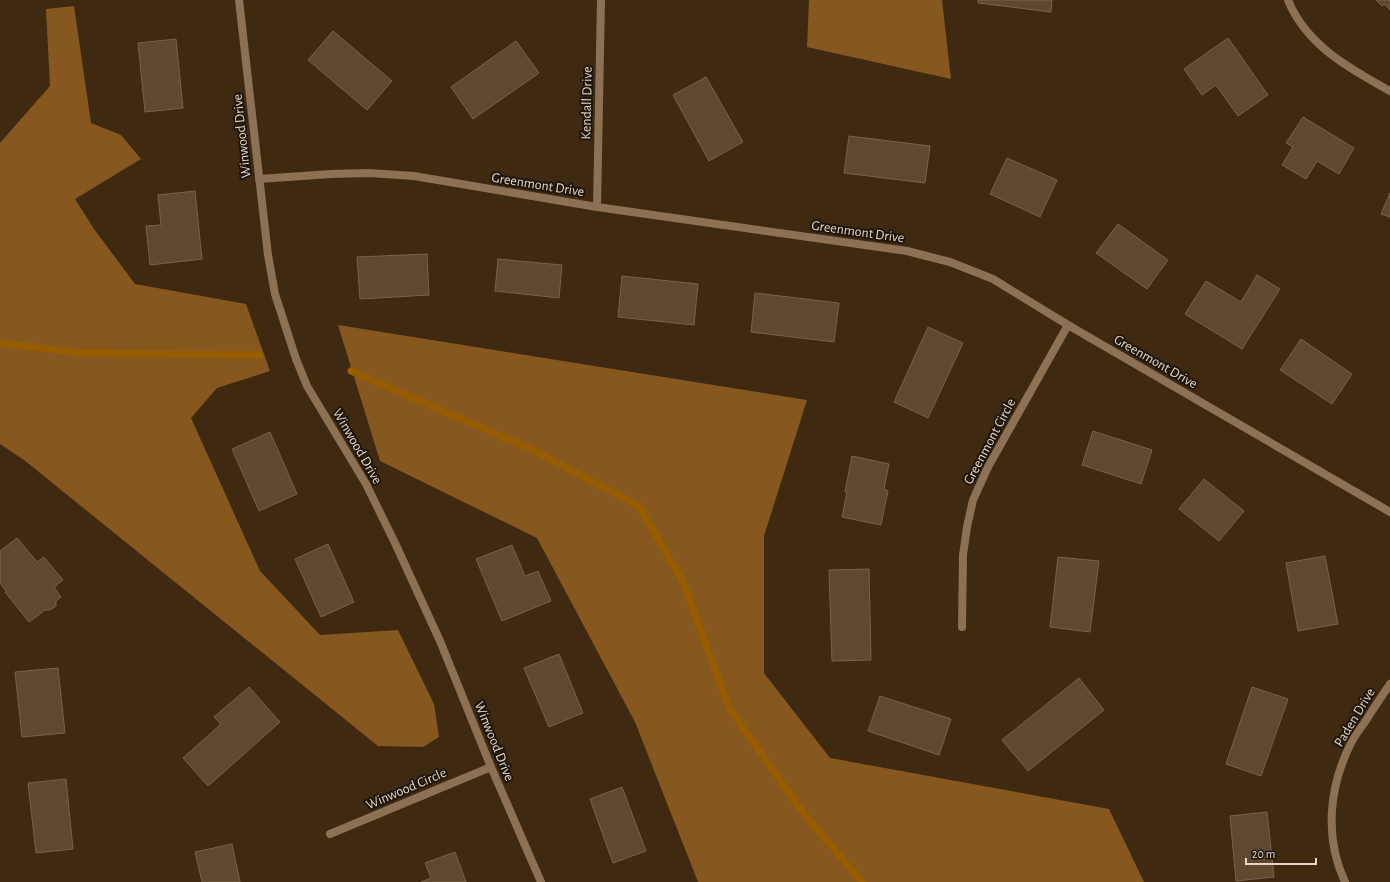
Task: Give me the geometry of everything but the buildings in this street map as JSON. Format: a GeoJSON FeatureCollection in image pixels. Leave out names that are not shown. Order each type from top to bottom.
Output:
{"type":"FeatureCollection","features":[{"type":"Feature","properties":{"kind":"street","name":"Winwood Drive"},"geometry":{"type":"LineString","coordinates":[[239,0],[268,255],[275,294],[307,386],[366,484],[395,543],[440,641],[491,767],[541,882]]}},
{"type":"Feature","properties":{"kind":"street","name":"Kendall Drive"},"geometry":{"type":"LineString","coordinates":[[597,207],[601,0]]}},
{"type":"Feature","properties":{"kind":"street"},"geometry":{"type":"LineString","coordinates":[[1288,0],[1292,9],[1307,31],[1330,55],[1357,73],[1390,91]]}},
{"type":"Feature","properties":{"kind":"street","name":"Greenmont Drive"},"geometry":{"type":"LineString","coordinates":[[259,179],[369,173],[414,176],[597,207],[907,251],[950,262],[993,280],[1390,512]]}},
{"type":"Feature","properties":{"kind":"street","name":"Greenmont Circle"},"geometry":{"type":"LineString","coordinates":[[962,627],[962,555],[966,527],[973,500],[988,467],[1068,325]]}},
{"type":"Feature","properties":{"kind":"street","name":"Paden Drive"},"geometry":{"type":"LineString","coordinates":[[1345,882],[1334,853],[1332,828],[1332,804],[1338,775],[1351,742],[1390,684]]}},
{"type":"Feature","properties":{"kind":"street","name":"Winwood Circle"},"geometry":{"type":"LineString","coordinates":[[330,834],[491,767]]}},
{"type":"Feature","properties":{"kind":"shaded area"},"geometry":{"type":"Polygon","coordinates":[[[809,0],[942,0],[951,79],[807,47],[809,0]]]}},
{"type":"Feature","properties":{"kind":"shaded area"},"geometry":{"type":"Polygon","coordinates":[[[74,6],[91,123],[121,135],[141,159],[75,199],[94,229],[135,284],[246,304],[270,371],[217,388],[191,418],[260,571],[320,635],[398,630],[434,704],[439,737],[423,747],[378,746],[24,460],[0,444],[0,143],[50,86],[46,9],[74,6]]]}},
{"type":"Feature","properties":{"kind":"shaded area"},"geometry":{"type":"Polygon","coordinates":[[[338,325],[807,400],[764,536],[764,673],[830,758],[1109,809],[1144,882],[698,882],[635,722],[537,538],[380,461],[338,325]]]}},
{"type":"Feature","properties":{"kind":"waterway"},"geometry":{"type":"LineString","coordinates":[[0,343],[82,353],[260,355]]}},
{"type":"Feature","properties":{"kind":"waterway"},"geometry":{"type":"LineString","coordinates":[[351,371],[533,450],[639,506],[683,582],[729,708],[804,814],[862,882]]}}]}
